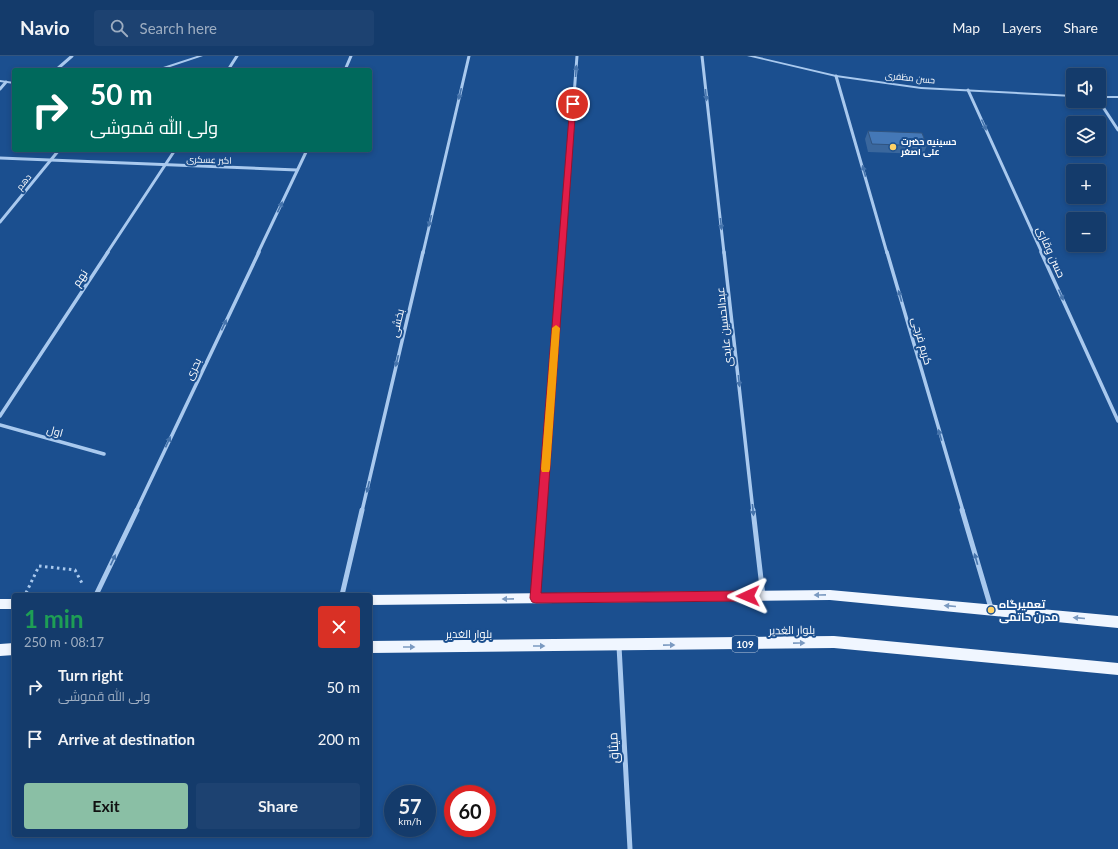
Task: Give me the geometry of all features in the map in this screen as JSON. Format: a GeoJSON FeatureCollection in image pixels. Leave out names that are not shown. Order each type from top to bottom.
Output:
{"type":"FeatureCollection","features":[{"type":"Feature","properties":{"kind":"main road"},"geometry":{"type":"LineString","coordinates":[[372,600],[830,595],[1118,622]]}},
{"type":"Feature","properties":{"kind":"main road"},"geometry":{"type":"LineString","coordinates":[[0,604],[12,604]]}},
{"type":"Feature","properties":{"kind":"main road","name":"بلوار الغدیر"},"geometry":{"type":"LineString","coordinates":[[372,647],[619,646],[834,642],[1118,669]]}},
{"type":"Feature","properties":{"kind":"main road"},"geometry":{"type":"LineString","coordinates":[[0,650],[12,649]]}},
{"type":"Feature","properties":{"kind":"street"},"geometry":{"type":"LineString","coordinates":[[58,68],[72,56]]}},
{"type":"Feature","properties":{"kind":"street"},"geometry":{"type":"LineString","coordinates":[[162,68],[201,56]]}},
{"type":"Feature","properties":{"kind":"street"},"geometry":{"type":"LineString","coordinates":[[229,68],[237,56]]}},
{"type":"Feature","properties":{"kind":"street"},"geometry":{"type":"LineString","coordinates":[[346,68],[352,56]]}},
{"type":"Feature","properties":{"kind":"street","name":"بخشی"},"geometry":{"type":"LineString","coordinates":[[342,593],[469,56]]}},
{"type":"Feature","properties":{"kind":"street"},"geometry":{"type":"LineString","coordinates":[[536,598],[577,56]]}},
{"type":"Feature","properties":{"kind":"street","name":"عبدالحسین عابدی"},"geometry":{"type":"LineString","coordinates":[[702,56],[763,596]]}},
{"type":"Feature","properties":{"kind":"street","name":"حسن مظفری"},"geometry":{"type":"LineString","coordinates":[[748,56],[836,76],[921,88],[1066,96]]}},
{"type":"Feature","properties":{"kind":"street","name":"کریم فرجی"},"geometry":{"type":"LineString","coordinates":[[836,76],[991,610]]}},
{"type":"Feature","properties":{"kind":"street"},"geometry":{"type":"LineString","coordinates":[[0,81],[12,83]]}},
{"type":"Feature","properties":{"kind":"street"},"geometry":{"type":"LineString","coordinates":[[0,89],[6,82]]}},
{"type":"Feature","properties":{"kind":"street","name":"حسن وقاری"},"geometry":{"type":"LineString","coordinates":[[968,90],[1118,421]]}},
{"type":"Feature","properties":{"kind":"street"},"geometry":{"type":"LineString","coordinates":[[1106,97],[1118,97]]}},
{"type":"Feature","properties":{"kind":"street"},"geometry":{"type":"LineString","coordinates":[[1104,108],[1118,130]]}},
{"type":"Feature","properties":{"kind":"street","name":"دهم"},"geometry":{"type":"LineString","coordinates":[[0,222],[57,152]]}},
{"type":"Feature","properties":{"kind":"street","name":"نهم"},"geometry":{"type":"LineString","coordinates":[[0,416],[174,152]]}},
{"type":"Feature","properties":{"kind":"street","name":"بحری"},"geometry":{"type":"LineString","coordinates":[[97,593],[306,152]]}},
{"type":"Feature","properties":{"kind":"street","name":"اکبر عسکری"},"geometry":{"type":"LineString","coordinates":[[0,158],[297,170]]}},
{"type":"Feature","properties":{"kind":"street","name":"اول"},"geometry":{"type":"LineString","coordinates":[[0,425],[104,454]]}},
{"type":"Feature","properties":{"kind":"street","name":"میثاق"},"geometry":{"type":"LineString","coordinates":[[619,646],[630,849]]}},
{"type":"Feature","properties":{"kind":"path"},"geometry":{"type":"LineString","coordinates":[[26,593],[39,566],[75,570]]}},
{"type":"Feature","properties":{"kind":"building"},"geometry":{"type":"Polygon","coordinates":[[[868,131],[922,133],[927,146],[872,144],[868,131]]]}},
{"type":"Feature","properties":{"kind":"slow traffic"},"geometry":{"type":"LineString","coordinates":[[545,469],[556,328]]}},
{"type":"Feature","properties":{"kind":"place","name":"حسینیه حضرت علی اصغر"},"geometry":{"type":"Point","coordinates":[893,147]}},
{"type":"Feature","properties":{"kind":"place","name":"تعمیرگاه مدرن حاتمی"},"geometry":{"type":"Point","coordinates":[991,610]}},
{"type":"Feature","properties":{"kind":"route"},"geometry":{"type":"LineString","coordinates":[[573,104],[536,598],[748,596]]}}]}
